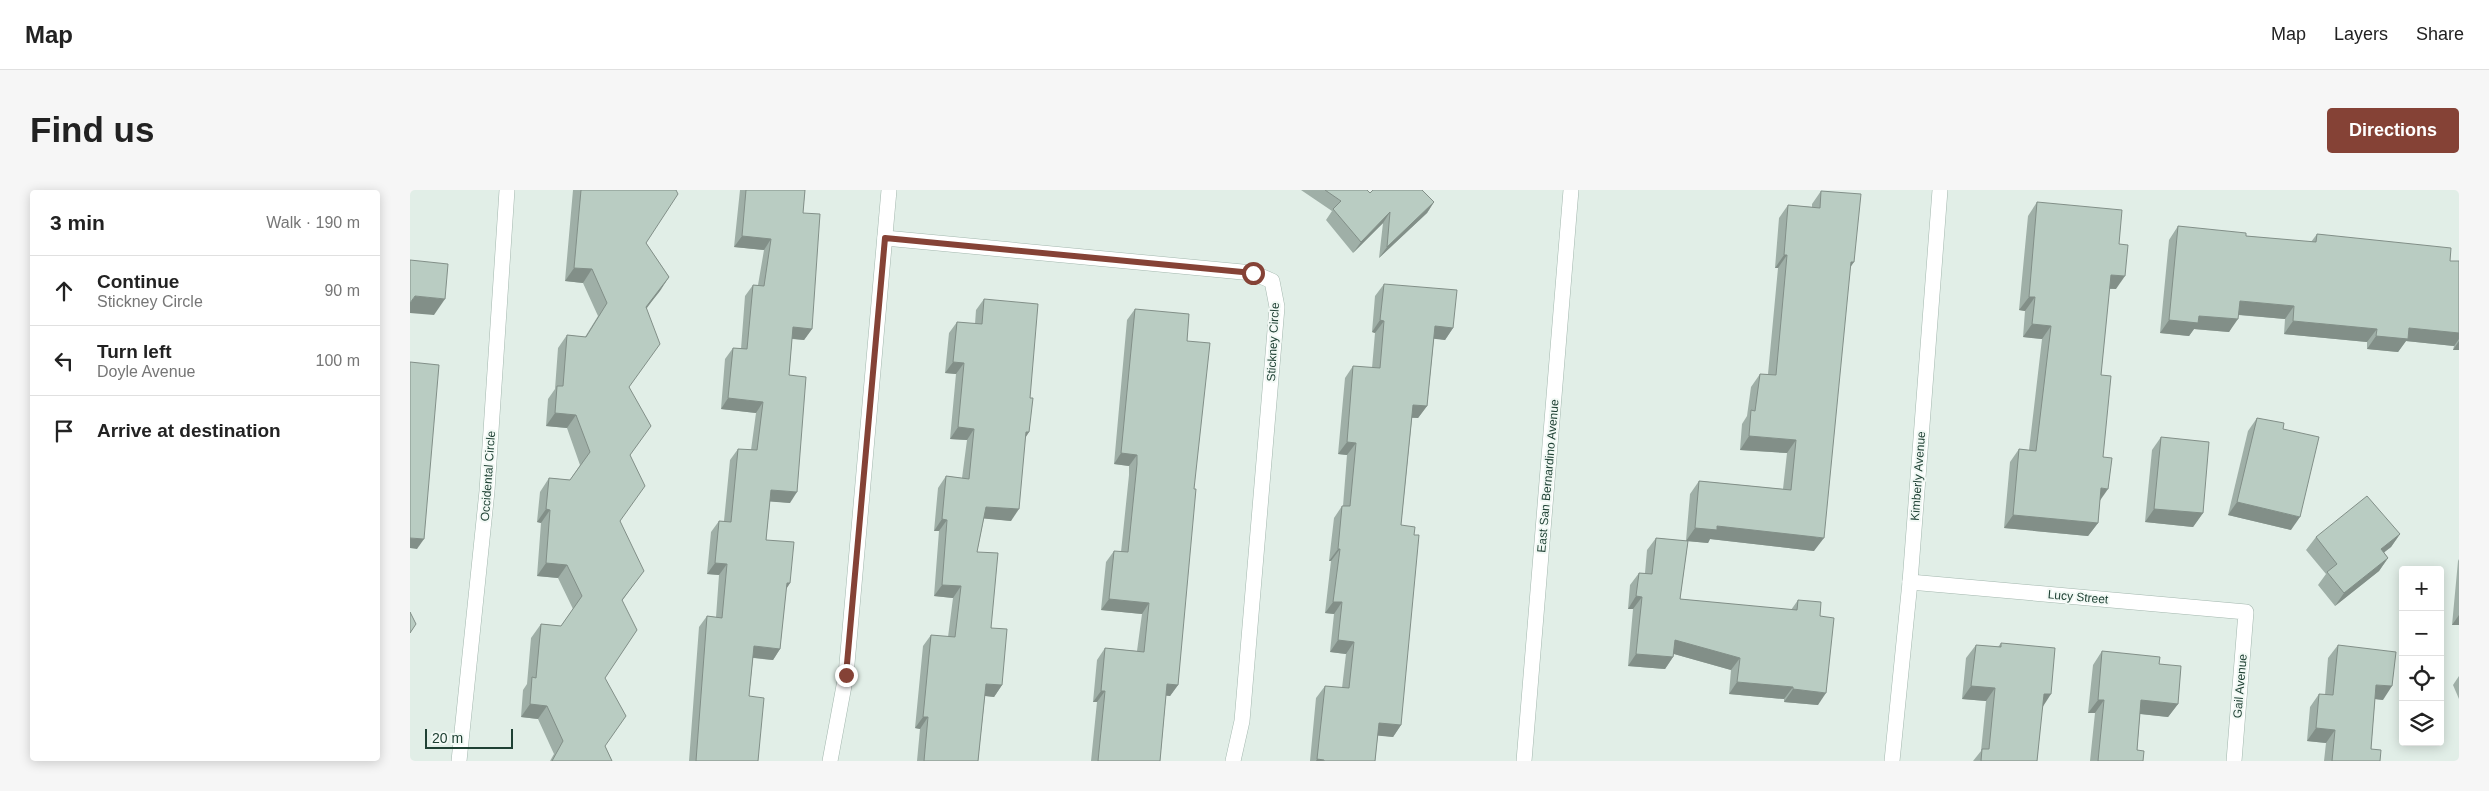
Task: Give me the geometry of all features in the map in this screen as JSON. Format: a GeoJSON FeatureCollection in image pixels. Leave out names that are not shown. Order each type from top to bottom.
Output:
{"type":"FeatureCollection","features":[{"type":"Feature","properties":{"kind":"street","name":"Occidental Circle"},"geometry":{"type":"LineString","coordinates":[[459,761],[487,491],[507,190]]}},
{"type":"Feature","properties":{"kind":"street"},"geometry":{"type":"LineString","coordinates":[[830,761],[846,675],[889,190]]}},
{"type":"Feature","properties":{"kind":"street","name":"East San Bernardino Avenue"},"geometry":{"type":"LineString","coordinates":[[1524,761],[1571,190]]}},
{"type":"Feature","properties":{"kind":"street","name":"Kimberly Avenue"},"geometry":{"type":"LineString","coordinates":[[1892,761],[1910,582],[1940,190]]}},
{"type":"Feature","properties":{"kind":"street","name":"Stickney Circle"},"geometry":{"type":"LineString","coordinates":[[885,238],[1253,273],[1272,281],[1277,307],[1242,721],[1233,761]]}},
{"type":"Feature","properties":{"kind":"street","name":"Lucy Street"},"geometry":{"type":"LineString","coordinates":[[1910,582],[2246,612]]}},
{"type":"Feature","properties":{"kind":"street","name":"Gail Avenue"},"geometry":{"type":"LineString","coordinates":[[2234,761],[2246,612]]}},
{"type":"Feature","properties":{"kind":"building"},"geometry":{"type":"Polygon","coordinates":[[[581,190],[676,190],[678,194],[646,243],[669,277],[646,307],[660,344],[629,387],[651,426],[630,455],[645,486],[620,521],[644,571],[622,600],[637,630],[605,678],[626,716],[605,746],[612,761],[552,761],[563,741],[547,706],[530,704],[532,677],[536,678],[541,624],[561,626],[582,596],[567,565],[546,563],[550,510],[546,509],[549,478],[570,480],[590,452],[576,415],[555,413],[557,386],[563,386],[567,335],[586,337],[607,303],[592,269],[574,268],[581,190]]]}},
{"type":"Feature","properties":{"kind":"building"},"geometry":{"type":"Polygon","coordinates":[[[746,190],[805,190],[803,213],[820,214],[812,329],[793,327],[789,375],[806,377],[797,492],[771,490],[766,540],[794,542],[790,583],[787,583],[780,649],[754,646],[749,696],[764,698],[758,761],[696,761],[707,616],[722,618],[727,564],[715,563],[719,521],[731,522],[738,449],[757,450],[763,402],[728,398],[733,348],[747,349],[753,285],[764,286],[771,239],[742,236],[746,190]]]}},
{"type":"Feature","properties":{"kind":"building"},"geometry":{"type":"Polygon","coordinates":[[[1325,190],[1367,190],[1370,193],[1373,190],[1422,190],[1434,202],[1387,247],[1390,212],[1361,242],[1333,209],[1341,201],[1325,190]]]}},
{"type":"Feature","properties":{"kind":"building"},"geometry":{"type":"Polygon","coordinates":[[[1821,191],[1861,194],[1854,262],[1851,262],[1824,538],[1717,526],[1717,530],[1695,528],[1699,481],[1791,490],[1796,440],[1749,436],[1751,410],[1755,411],[1760,374],[1776,375],[1787,255],[1784,255],[1788,205],[1820,208],[1821,191]]]}},
{"type":"Feature","properties":{"kind":"building"},"geometry":{"type":"Polygon","coordinates":[[[2037,202],[2122,210],[2119,244],[2128,245],[2125,276],[2111,275],[2101,375],[2111,376],[2103,457],[2112,458],[2108,489],[2101,488],[2098,523],[2013,515],[2019,449],[2036,451],[2051,326],[2032,324],[2035,297],[2029,297],[2037,202]]]}},
{"type":"Feature","properties":{"kind":"building"},"geometry":{"type":"Polygon","coordinates":[[[2178,226],[2246,233],[2246,236],[2316,242],[2317,234],[2451,248],[2450,261],[2459,261],[2459,333],[2409,328],[2408,339],[2376,336],[2377,329],[2293,321],[2294,306],[2240,301],[2238,319],[2199,316],[2198,323],[2169,320],[2178,226]]]}},
{"type":"Feature","properties":{"kind":"building"},"geometry":{"type":"Polygon","coordinates":[[[410,260],[448,264],[445,299],[415,296],[410,303],[410,260]]]}},
{"type":"Feature","properties":{"kind":"building"},"geometry":{"type":"Polygon","coordinates":[[[1384,284],[1457,290],[1453,328],[1435,326],[1427,406],[1413,405],[1401,525],[1415,527],[1414,535],[1419,535],[1401,725],[1379,723],[1375,761],[1324,761],[1317,759],[1325,686],[1349,688],[1354,642],[1338,640],[1342,602],[1333,602],[1340,549],[1338,549],[1342,506],[1350,506],[1356,443],[1347,442],[1353,366],[1380,368],[1384,321],[1380,320],[1384,284]]]}},
{"type":"Feature","properties":{"kind":"building"},"geometry":{"type":"Polygon","coordinates":[[[984,299],[1038,304],[1030,398],[1033,398],[1029,432],[1026,432],[1019,509],[986,507],[977,552],[998,553],[991,628],[1007,629],[1002,685],[986,684],[978,761],[924,761],[928,717],[923,717],[931,635],[955,637],[961,586],[942,585],[947,520],[942,519],[946,476],[969,479],[974,429],[958,427],[964,363],[953,362],[957,322],[982,324],[984,299]]]}},
{"type":"Feature","properties":{"kind":"building"},"geometry":{"type":"Polygon","coordinates":[[[1135,309],[1189,314],[1187,341],[1210,343],[1194,489],[1196,489],[1178,685],[1167,684],[1160,761],[1098,761],[1105,691],[1101,691],[1105,648],[1144,652],[1149,603],[1109,599],[1114,551],[1128,552],[1137,464],[1137,455],[1121,453],[1135,309]]]}},
{"type":"Feature","properties":{"kind":"building"},"geometry":{"type":"Polygon","coordinates":[[[410,362],[439,365],[424,539],[410,538],[410,362]]]}},
{"type":"Feature","properties":{"kind":"building"},"geometry":{"type":"Polygon","coordinates":[[[2257,418],[2284,423],[2283,429],[2319,437],[2300,517],[2237,502],[2257,418]]]}},
{"type":"Feature","properties":{"kind":"building"},"geometry":{"type":"Polygon","coordinates":[[[2161,437],[2209,442],[2203,513],[2154,509],[2161,437]]]}},
{"type":"Feature","properties":{"kind":"building"},"geometry":{"type":"Polygon","coordinates":[[[2367,496],[2400,534],[2381,549],[2388,558],[2344,593],[2327,572],[2337,564],[2316,537],[2367,496]]]}},
{"type":"Feature","properties":{"kind":"building"},"geometry":{"type":"Polygon","coordinates":[[[1656,538],[1688,541],[1680,599],[1797,610],[1798,600],[1821,602],[1820,616],[1834,618],[1826,693],[1793,689],[1793,687],[1737,682],[1740,658],[1675,640],[1673,657],[1636,654],[1642,597],[1636,596],[1639,573],[1652,574],[1656,538]]]}},
{"type":"Feature","properties":{"kind":"building"},"geometry":{"type":"Polygon","coordinates":[[[410,612],[416,624],[410,633],[410,612]]]}},
{"type":"Feature","properties":{"kind":"building"},"geometry":{"type":"Polygon","coordinates":[[[2001,643],[2055,648],[2051,694],[2044,694],[2037,761],[1981,761],[1982,749],[1989,749],[1995,688],[1971,686],[1976,645],[2001,647],[2001,643]]]}},
{"type":"Feature","properties":{"kind":"building"},"geometry":{"type":"Polygon","coordinates":[[[2338,645],[2396,652],[2392,686],[2376,685],[2371,749],[2381,750],[2380,761],[2332,761],[2335,730],[2316,728],[2319,694],[2333,695],[2338,645]]]}},
{"type":"Feature","properties":{"kind":"building"},"geometry":{"type":"Polygon","coordinates":[[[2102,651],[2160,657],[2159,664],[2181,666],[2178,704],[2141,700],[2137,750],[2144,751],[2143,761],[2098,761],[2104,700],[2098,700],[2102,651]]]}},
{"type":"Feature","properties":{"kind":"route"},"geometry":{"type":"LineString","coordinates":[[846,675],[885,238],[1253,273]]}}]}
